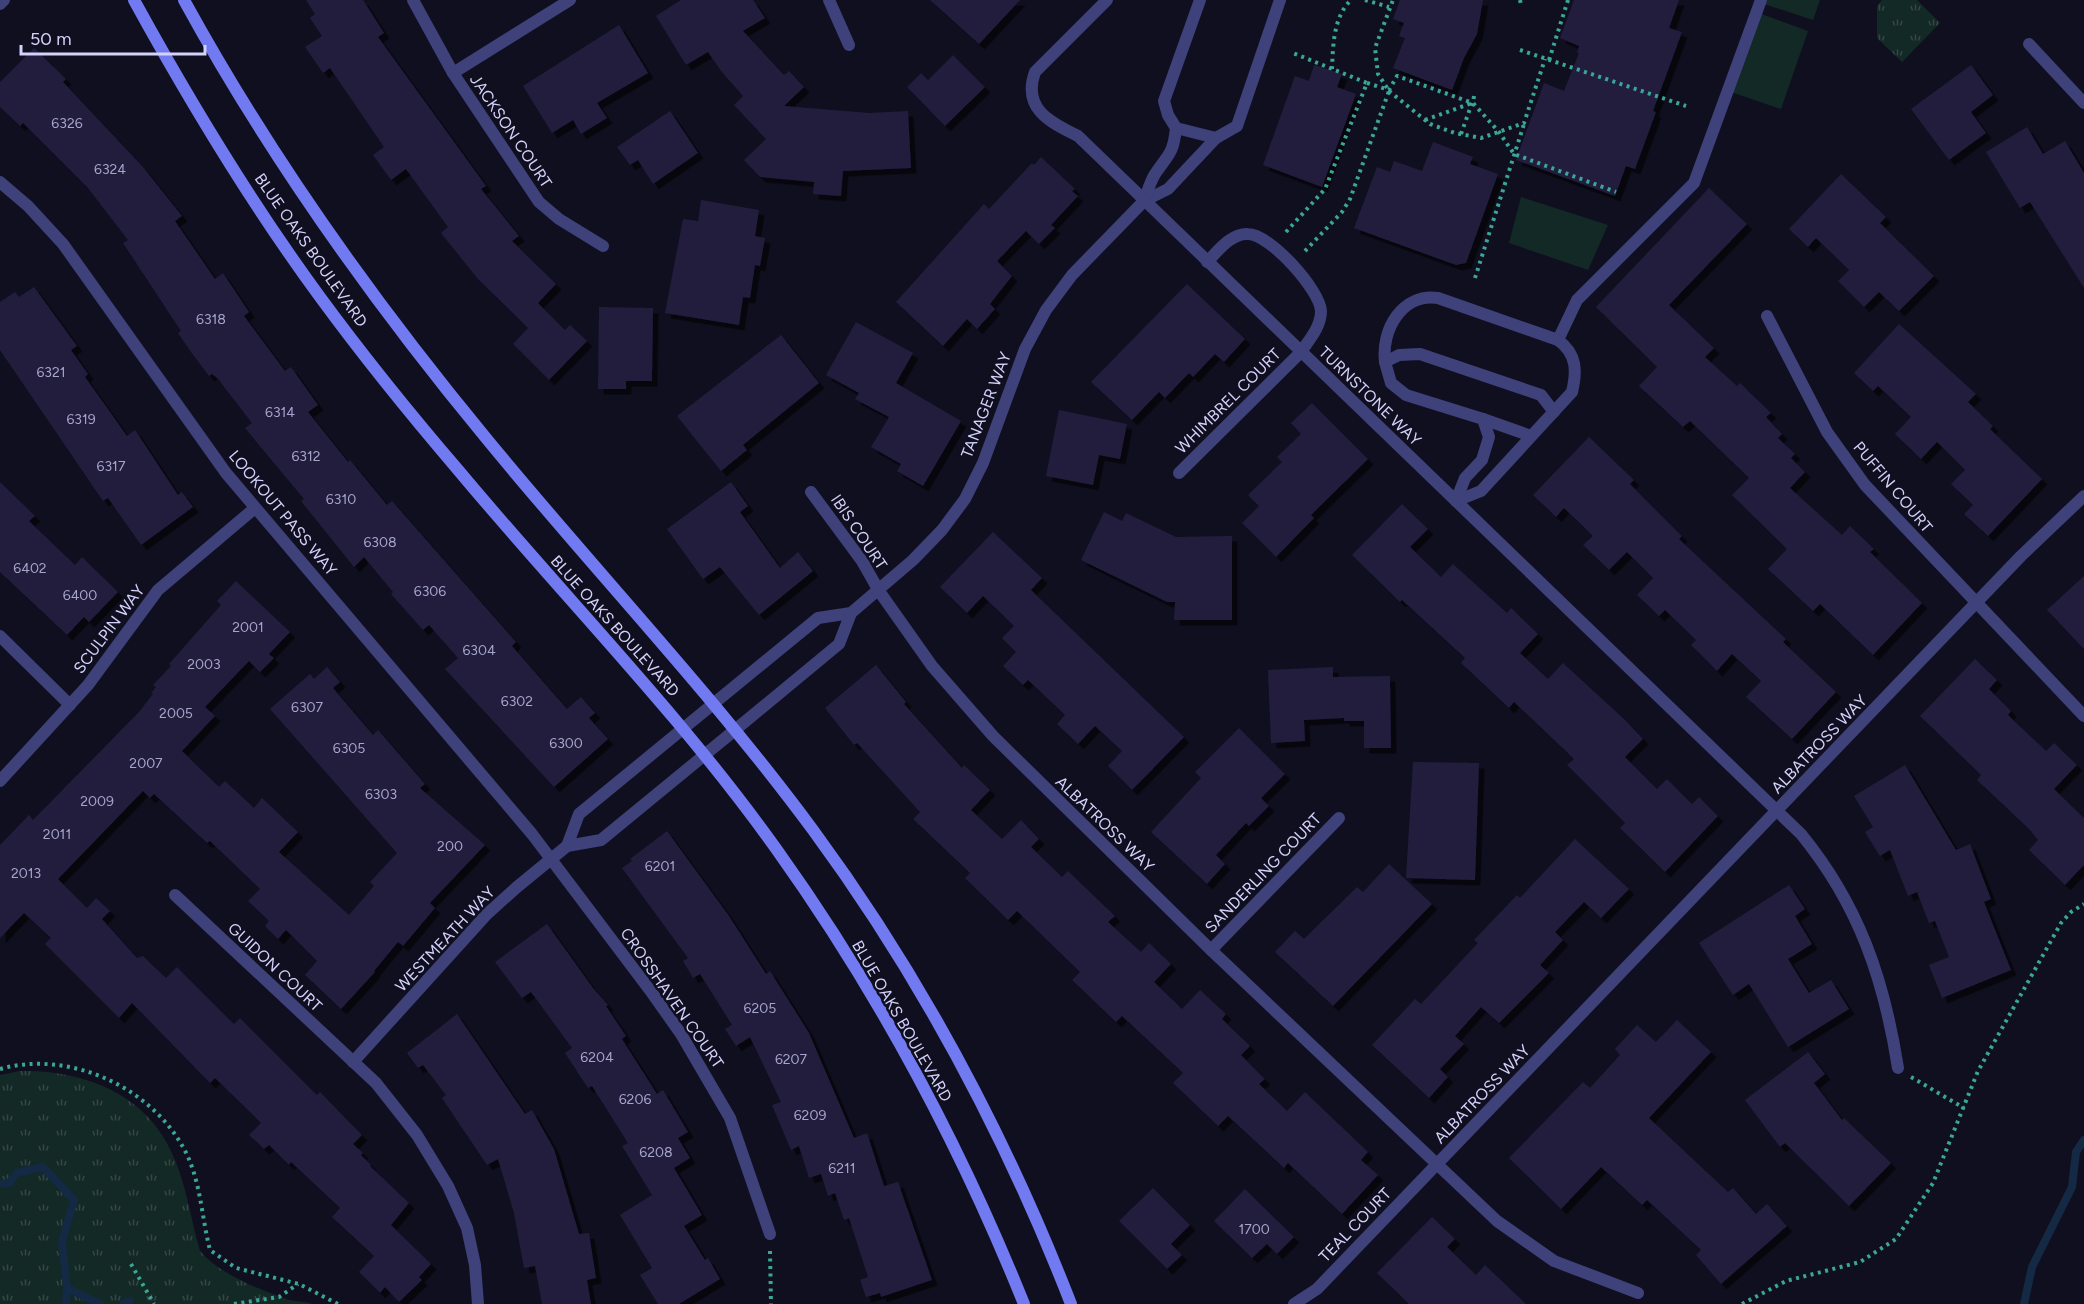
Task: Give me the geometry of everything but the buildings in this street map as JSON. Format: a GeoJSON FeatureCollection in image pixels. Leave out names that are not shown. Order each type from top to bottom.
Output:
{"type":"FeatureCollection","features":[{"type":"Feature","properties":{"kind":"main road","name":"BLUE OAKS BOULEVARD"},"geometry":{"type":"LineString","coordinates":[[134,0],[222,151],[266,220],[320,297],[457,468],[684,728],[778,851],[882,1016],[944,1127],[997,1237],[1024,1304]]}},
{"type":"Feature","properties":{"kind":"main road","name":"BLUE OAKS BOULEVARD"},"geometry":{"type":"LineString","coordinates":[[184,0],[257,127],[355,272],[488,441],[735,730],[812,829],[858,896],[922,997],[981,1107],[1037,1219],[1071,1304]]}},
{"type":"Feature","properties":{"kind":"street"},"geometry":{"type":"LineString","coordinates":[[0,4],[4,0]]}},
{"type":"Feature","properties":{"kind":"street","name":"JACKSON COURT"},"geometry":{"type":"LineString","coordinates":[[413,0],[453,73],[539,202],[559,219],[603,246]]}},
{"type":"Feature","properties":{"kind":"street"},"geometry":{"type":"LineString","coordinates":[[453,73],[570,0]]}},
{"type":"Feature","properties":{"kind":"street"},"geometry":{"type":"LineString","coordinates":[[829,0],[849,45]]}},
{"type":"Feature","properties":{"kind":"street","name":"TURNSTONE WAY"},"geometry":{"type":"LineString","coordinates":[[1107,0],[1044,60],[1035,72],[1030,86],[1033,102],[1043,116],[1078,136],[1778,811],[1822,861],[1837,883],[1865,938],[1886,1000],[1898,1068]]}},
{"type":"Feature","properties":{"kind":"street"},"geometry":{"type":"LineString","coordinates":[[1144,201],[1154,175],[1170,157],[1176,128],[1168,115],[1164,101],[1200,0]]}},
{"type":"Feature","properties":{"kind":"street"},"geometry":{"type":"LineString","coordinates":[[1144,201],[1168,189],[1216,138],[1237,126],[1280,0]]}},
{"type":"Feature","properties":{"kind":"street"},"geometry":{"type":"LineString","coordinates":[[1558,340],[1577,300],[1694,183],[1761,0]]}},
{"type":"Feature","properties":{"kind":"street"},"geometry":{"type":"LineString","coordinates":[[2029,44],[2084,103]]}},
{"type":"Feature","properties":{"kind":"street"},"geometry":{"type":"LineString","coordinates":[[1176,128],[1216,138]]}},
{"type":"Feature","properties":{"kind":"street","name":"LOOKOUT PASS WAY"},"geometry":{"type":"LineString","coordinates":[[0,182],[28,206],[63,244],[203,442],[255,508],[551,859]]}},
{"type":"Feature","properties":{"kind":"street","name":"TANAGER WAY"},"geometry":{"type":"LineString","coordinates":[[684,728],[818,618],[851,613],[879,591],[942,530],[964,499],[983,463],[1025,350],[1046,310],[1072,275],[1144,201]]}},
{"type":"Feature","properties":{"kind":"street","name":"WHIMBREL COURT"},"geometry":{"type":"LineString","coordinates":[[1179,473],[1301,352],[1320,323],[1318,297],[1307,280],[1268,242],[1249,233],[1235,236],[1207,262]]}},
{"type":"Feature","properties":{"kind":"street"},"geometry":{"type":"LineString","coordinates":[[1456,501],[1481,490],[1572,392],[1577,374],[1572,355],[1558,340],[1438,298],[1426,296],[1415,300],[1390,324],[1383,346],[1391,383],[1406,395],[1531,436]]}},
{"type":"Feature","properties":{"kind":"street","name":"PUFFIN COURT"},"geometry":{"type":"LineString","coordinates":[[1767,316],[1822,423],[1853,468],[1894,518],[2084,716]]}},
{"type":"Feature","properties":{"kind":"street"},"geometry":{"type":"LineString","coordinates":[[1385,362],[1399,355],[1420,354],[1541,395],[1554,412]]}},
{"type":"Feature","properties":{"kind":"street"},"geometry":{"type":"LineString","coordinates":[[1456,501],[1465,478],[1482,460],[1489,437],[1483,419]]}},
{"type":"Feature","properties":{"kind":"street","name":"IBIS COURT"},"geometry":{"type":"LineString","coordinates":[[811,492],[862,561],[879,591]]}},
{"type":"Feature","properties":{"kind":"street","name":"ALBATROSS WAY"},"geometry":{"type":"LineString","coordinates":[[879,591],[932,666],[993,736],[1211,950],[1437,1165],[1975,604],[2084,496]]}},
{"type":"Feature","properties":{"kind":"street","name":"SCULPIN WAY"},"geometry":{"type":"LineString","coordinates":[[0,781],[102,667],[158,590],[255,508]]}},
{"type":"Feature","properties":{"kind":"street"},"geometry":{"type":"LineString","coordinates":[[735,730],[839,644],[851,613]]}},
{"type":"Feature","properties":{"kind":"street"},"geometry":{"type":"LineString","coordinates":[[0,636],[70,705]]}},
{"type":"Feature","properties":{"kind":"street"},"geometry":{"type":"LineString","coordinates":[[567,846],[579,814],[684,728]]}},
{"type":"Feature","properties":{"kind":"street","name":"WESTMEATH WAY"},"geometry":{"type":"LineString","coordinates":[[353,1062],[487,914],[567,846],[601,840],[735,730]]}},
{"type":"Feature","properties":{"kind":"street","name":"SANDERLING COURT"},"geometry":{"type":"LineString","coordinates":[[1211,950],[1339,818]]}},
{"type":"Feature","properties":{"kind":"street","name":"CROSSHAVEN COURT"},"geometry":{"type":"LineString","coordinates":[[551,859],[652,993],[713,1087],[738,1136],[770,1234]]}},
{"type":"Feature","properties":{"kind":"street","name":"GUIDON COURT"},"geometry":{"type":"LineString","coordinates":[[175,895],[376,1083],[397,1109],[448,1186],[467,1228],[475,1265],[478,1304]]}},
{"type":"Feature","properties":{"kind":"street"},"geometry":{"type":"LineString","coordinates":[[1437,1165],[1497,1221],[1554,1261],[1638,1293]]}},
{"type":"Feature","properties":{"kind":"street","name":"TEAL COURT"},"geometry":{"type":"LineString","coordinates":[[1294,1304],[1317,1289],[1437,1165]]}},
{"type":"Feature","properties":{"kind":"path"},"geometry":{"type":"LineString","coordinates":[[1332,69],[1336,29],[1346,4],[1351,0]]}},
{"type":"Feature","properties":{"kind":"path"},"geometry":{"type":"LineString","coordinates":[[1365,0],[1389,8]]}},
{"type":"Feature","properties":{"kind":"path"},"geometry":{"type":"LineString","coordinates":[[1393,0],[1375,48],[1378,74],[1389,91],[1425,121],[1461,135],[1481,138],[1524,123]]}},
{"type":"Feature","properties":{"kind":"path"},"geometry":{"type":"LineString","coordinates":[[1475,278],[1524,123],[1568,0]]}},
{"type":"Feature","properties":{"kind":"path"},"geometry":{"type":"LineString","coordinates":[[1520,50],[1686,106]]}},
{"type":"Feature","properties":{"kind":"path"},"geometry":{"type":"LineString","coordinates":[[1293,53],[1389,91]]}},
{"type":"Feature","properties":{"kind":"path"},"geometry":{"type":"LineString","coordinates":[[1305,250],[1342,212],[1350,199],[1389,91],[1397,76],[1473,103],[1499,132],[1514,154],[1616,192]]}},
{"type":"Feature","properties":{"kind":"path"},"geometry":{"type":"LineString","coordinates":[[1286,232],[1325,189],[1366,83]]}},
{"type":"Feature","properties":{"kind":"path"},"geometry":{"type":"LineString","coordinates":[[1461,135],[1474,96]]}},
{"type":"Feature","properties":{"kind":"path"},"geometry":{"type":"LineString","coordinates":[[1425,121],[1473,103]]}},
{"type":"Feature","properties":{"kind":"path"},"geometry":{"type":"LineString","coordinates":[[1742,1304],[1786,1281],[1860,1262],[1896,1239],[1933,1183],[1978,1071],[2003,1024],[2061,923],[2071,912],[2084,904]]}},
{"type":"Feature","properties":{"kind":"path"},"geometry":{"type":"LineString","coordinates":[[0,1069],[17,1064],[73,1067],[112,1080],[136,1096],[160,1117],[188,1157],[201,1199],[210,1250],[236,1268],[299,1284],[338,1304]]}},
{"type":"Feature","properties":{"kind":"path"},"geometry":{"type":"LineString","coordinates":[[1898,1068],[1935,1094],[1964,1108]]}},
{"type":"Feature","properties":{"kind":"path"},"geometry":{"type":"LineString","coordinates":[[770,1234],[771,1304]]}},
{"type":"Feature","properties":{"kind":"path"},"geometry":{"type":"LineString","coordinates":[[131,1264],[154,1304]]}},
{"type":"Feature","properties":{"kind":"path"},"geometry":{"type":"LineString","coordinates":[[234,1304],[279,1297],[299,1284]]}},
{"type":"Feature","properties":{"kind":"green space"},"geometry":{"type":"Polygon","coordinates":[[[1765,0],[1820,0],[1813,20],[1764,4],[1765,0]]]}},
{"type":"Feature","properties":{"kind":"green space"},"geometry":{"type":"Polygon","coordinates":[[[1882,0],[1917,0],[1940,23],[1902,62],[1877,38],[1877,6],[1882,0]]]}},
{"type":"Feature","properties":{"kind":"green space"},"geometry":{"type":"Polygon","coordinates":[[[1759,13],[1808,31],[1781,109],[1731,92],[1759,13]]]}},
{"type":"Feature","properties":{"kind":"green space"},"geometry":{"type":"Polygon","coordinates":[[[1521,197],[1608,225],[1588,270],[1509,243],[1521,197]]]}},
{"type":"Feature","properties":{"kind":"green space"},"geometry":{"type":"Polygon","coordinates":[[[20,1071],[65,1075],[86,1080],[107,1088],[143,1112],[158,1129],[175,1161],[184,1186],[200,1251],[218,1267],[241,1280],[289,1300],[312,1304],[0,1304],[0,1075],[20,1071]]]}},
{"type":"Feature","properties":{"kind":"waterway"},"geometry":{"type":"LineString","coordinates":[[2024,1304],[2032,1267],[2072,1187],[2076,1152],[2084,1140]]}},
{"type":"Feature","properties":{"kind":"waterway"},"geometry":{"type":"LineString","coordinates":[[0,1184],[9,1183],[17,1173],[43,1167],[74,1200],[62,1241],[67,1288],[66,1304]]}},
{"type":"Feature","properties":{"kind":"waterway"},"geometry":{"type":"LineString","coordinates":[[67,1288],[100,1304]]}},
{"type":"Feature","properties":{"kind":"waterway"},"geometry":{"type":"LineString","coordinates":[[123,1304],[130,1301]]}}]}
